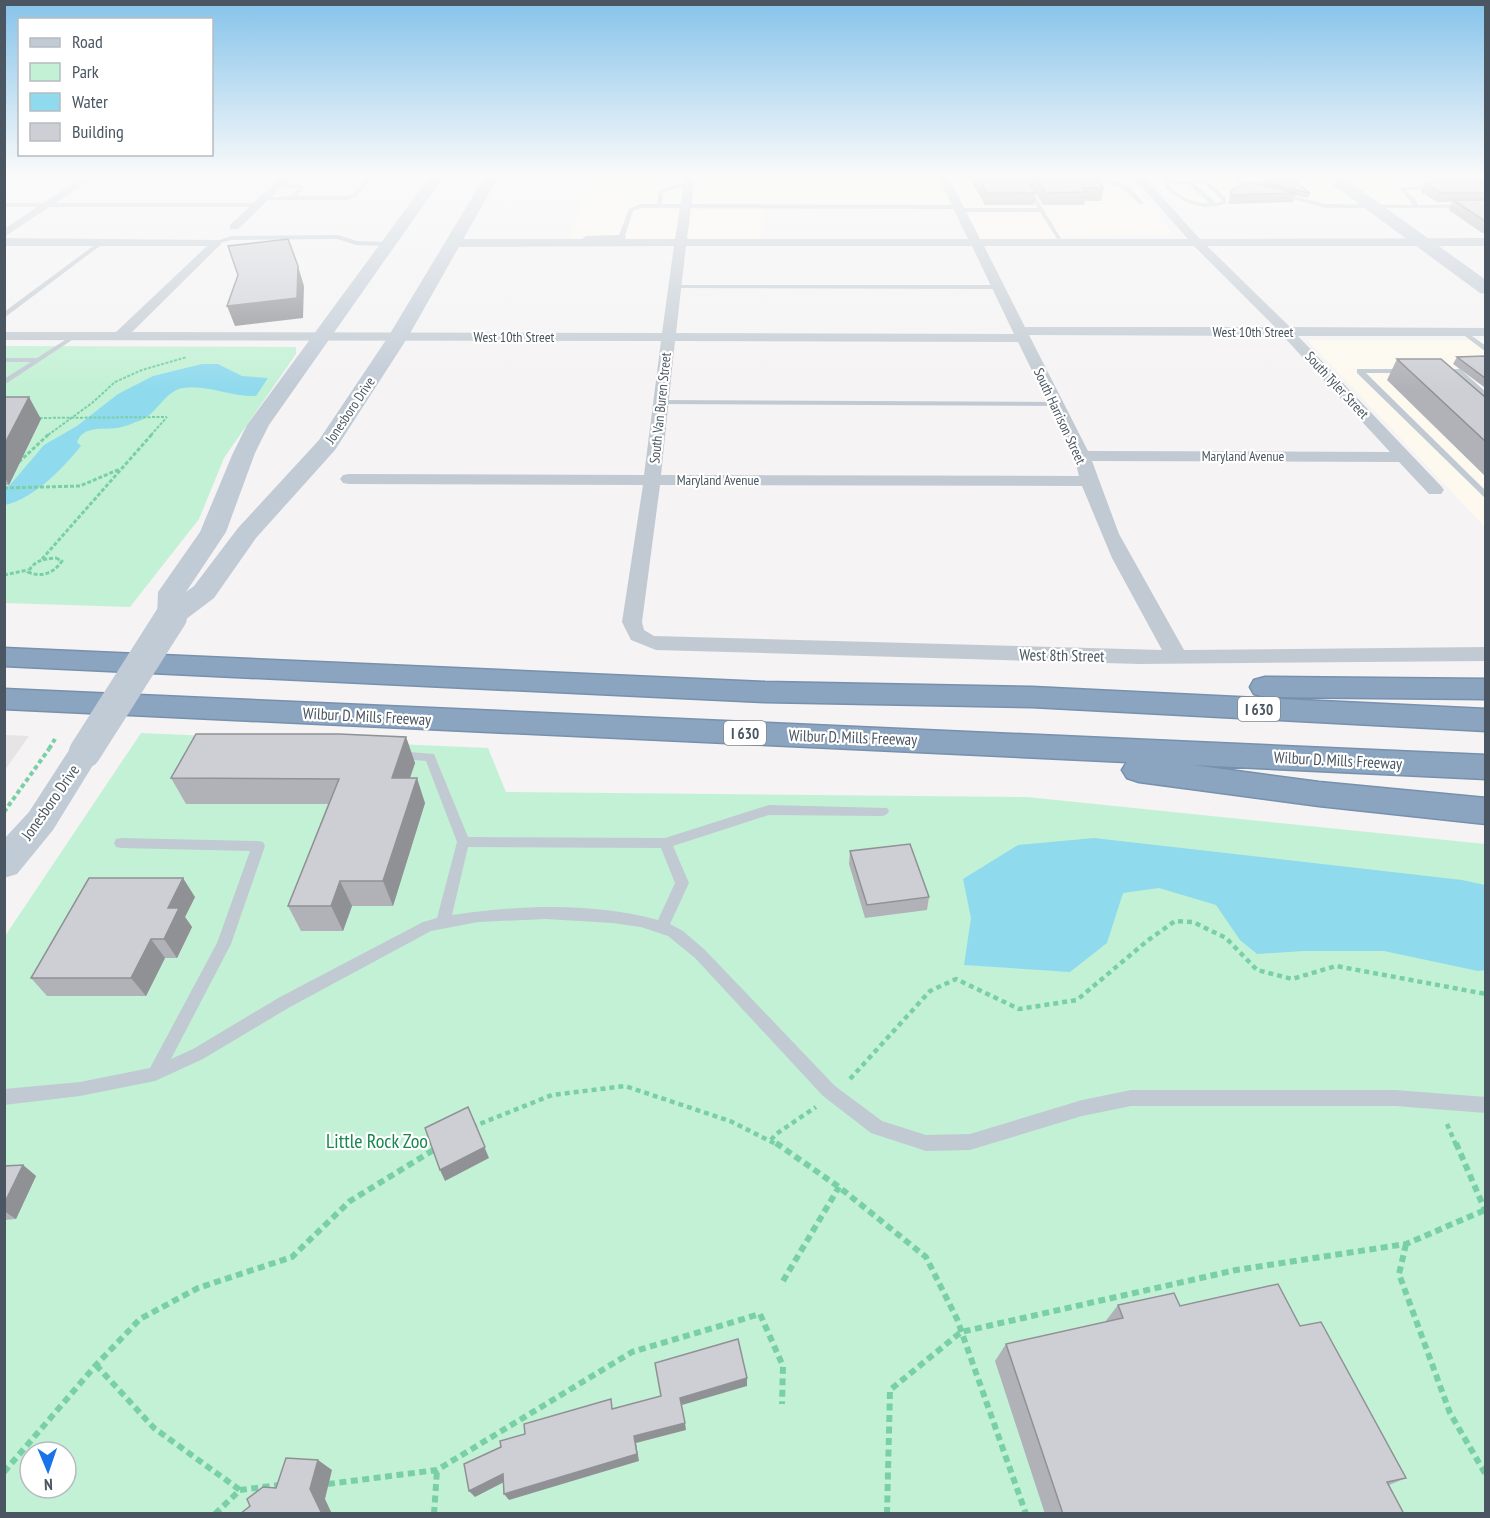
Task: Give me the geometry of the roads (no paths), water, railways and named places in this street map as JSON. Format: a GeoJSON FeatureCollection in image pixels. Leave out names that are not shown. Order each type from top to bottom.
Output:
{"type":"FeatureCollection","features":[{"type":"Feature","properties":{"kind":"highway","name":"I 630"},"geometry":{"type":"LineString","coordinates":[[4,657],[765,692],[1032,697],[1485,720]]}},
{"type":"Feature","properties":{"kind":"highway"},"geometry":{"type":"LineString","coordinates":[[1032,697],[1140,683],[1341,689],[1485,689]]}},
{"type":"Feature","properties":{"kind":"highway","name":"Wilbur D. Mills Freeway"},"geometry":{"type":"LineString","coordinates":[[4,699],[1485,767]]}},
{"type":"Feature","properties":{"kind":"highway"},"geometry":{"type":"LineString","coordinates":[[920,740],[1319,794],[1485,811]]}},
{"type":"Feature","properties":{"kind":"street"},"geometry":{"type":"LineString","coordinates":[[120,336],[213,247]]}},
{"type":"Feature","properties":{"kind":"street","name":"Jonesboro Drive"},"geometry":{"type":"LineString","coordinates":[[171,617],[172,592],[213,532],[244,453],[258,425],[384,247]]}},
{"type":"Feature","properties":{"kind":"street","name":"Jonesboro Drive"},"geometry":{"type":"LineString","coordinates":[[4,864],[40,821],[171,617],[204,592],[247,533],[327,445],[398,337],[450,247]]}},
{"type":"Feature","properties":{"kind":"street","name":"South Van Buren Street"},"geometry":{"type":"LineString","coordinates":[[640,638],[633,629],[632,622],[638,561],[652,480],[679,247]]}},
{"type":"Feature","properties":{"kind":"street","name":"South Harrison Street"},"geometry":{"type":"LineString","coordinates":[[977,247],[1082,456],[1088,481],[1130,576],[1176,655]]}},
{"type":"Feature","properties":{"kind":"street","name":"South Tyler Street"},"geometry":{"type":"LineString","coordinates":[[1202,247],[1287,332],[1435,490]]}},
{"type":"Feature","properties":{"kind":"street"},"geometry":{"type":"LineString","coordinates":[[1430,247],[1485,289]]}},
{"type":"Feature","properties":{"kind":"street","name":"West 10th Street"},"geometry":{"type":"LineString","coordinates":[[4,336],[668,338],[1485,332]]}},
{"type":"Feature","properties":{"kind":"street","name":"Maryland Avenue"},"geometry":{"type":"LineString","coordinates":[[1082,456],[1404,457]]}},
{"type":"Feature","properties":{"kind":"street","name":"Maryland Avenue"},"geometry":{"type":"LineString","coordinates":[[349,478],[1088,481]]}},
{"type":"Feature","properties":{"kind":"street","name":"West 8th Street"},"geometry":{"type":"LineString","coordinates":[[640,638],[648,642],[674,644],[1053,656],[1485,654]]}},
{"type":"Feature","properties":{"kind":"lane"},"geometry":{"type":"LineString","coordinates":[[4,316],[96,247]]}},
{"type":"Feature","properties":{"kind":"lane"},"geometry":{"type":"LineString","coordinates":[[674,287],[998,287]]}},
{"type":"Feature","properties":{"kind":"lane"},"geometry":{"type":"LineString","coordinates":[[1463,332],[1484,348]]}},
{"type":"Feature","properties":{"kind":"lane"},"geometry":{"type":"LineString","coordinates":[[4,383],[75,336]]}},
{"type":"Feature","properties":{"kind":"lane"},"geometry":{"type":"LineString","coordinates":[[4,360],[41,360]]}},
{"type":"Feature","properties":{"kind":"lane"},"geometry":{"type":"LineString","coordinates":[[1414,371],[1360,371],[1485,496]]}},
{"type":"Feature","properties":{"kind":"lane"},"geometry":{"type":"LineString","coordinates":[[1435,371],[1457,371],[1485,396]]}},
{"type":"Feature","properties":{"kind":"lane"},"geometry":{"type":"LineString","coordinates":[[660,402],[1055,404]]}},
{"type":"Feature","properties":{"kind":"lane"},"geometry":{"type":"LineString","coordinates":[[384,754],[430,757],[463,842],[443,921]]}},
{"type":"Feature","properties":{"kind":"lane"},"geometry":{"type":"LineString","coordinates":[[463,842],[665,843],[769,810],[883,811]]}},
{"type":"Feature","properties":{"kind":"lane"},"geometry":{"type":"LineString","coordinates":[[121,843],[258,846],[224,944],[155,1074]]}},
{"type":"Feature","properties":{"kind":"lane"},"geometry":{"type":"LineString","coordinates":[[662,927],[682,884],[665,843]]}},
{"type":"Feature","properties":{"kind":"lane"},"geometry":{"type":"LineString","coordinates":[[4,1097],[80,1089],[155,1074],[198,1054],[285,1002],[428,926],[443,921],[487,915],[573,915],[629,919],[662,927],[677,934],[700,954],[834,1095],[877,1127],[927,1143],[970,1142],[1082,1108],[1131,1098],[1395,1098],[1485,1105]]}},
{"type":"Feature","properties":{"kind":"water"},"geometry":{"type":"Polygon","coordinates":[[[202,364],[218,364],[242,376],[268,378],[256,396],[192,387],[176,390],[165,398],[151,414],[139,421],[120,427],[94,429],[84,433],[77,442],[81,446],[47,481],[27,496],[5,505],[5,487],[10,485],[44,445],[77,426],[118,394],[153,376],[202,364]]]}},
{"type":"Feature","properties":{"kind":"water"},"geometry":{"type":"Polygon","coordinates":[[[1094,838],[1462,880],[1485,885],[1485,970],[1478,971],[1384,951],[1304,951],[1257,954],[1240,940],[1216,905],[1159,888],[1123,893],[1107,943],[1070,972],[964,965],[971,918],[963,879],[1018,845],[1094,838]]]}},
{"type":"Feature","properties":{"kind":"park label","name":"Little Rock Zoo"},"geometry":{"type":"Point","coordinates":[377,1141]}}]}
